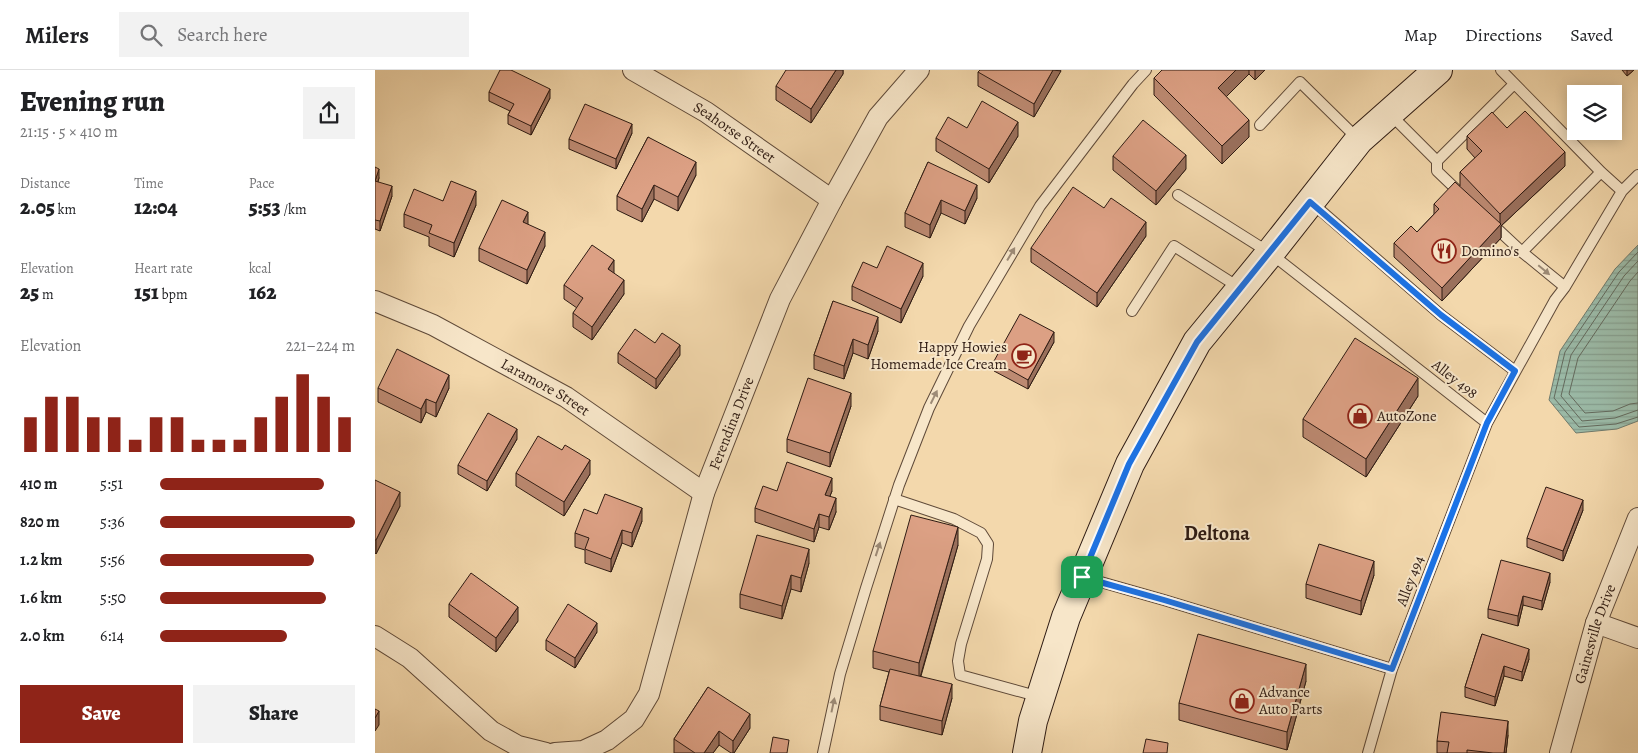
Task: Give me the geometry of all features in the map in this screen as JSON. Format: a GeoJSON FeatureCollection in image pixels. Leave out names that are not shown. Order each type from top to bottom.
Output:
{"type":"FeatureCollection","features":[{"type":"Feature","properties":{"kind":"main road"},"geometry":{"type":"LineString","coordinates":[[1030,752],[1033,721],[1066,616],[1129,464],[1197,342],[1359,140],[1428,75]]}},
{"type":"Feature","properties":{"kind":"street","name":"Seahorse Street"},"geometry":{"type":"LineString","coordinates":[[633,70],[706,112],[832,200]]}},
{"type":"Feature","properties":{"kind":"street","name":"Ferendina Drive"},"geometry":{"type":"LineString","coordinates":[[555,753],[583,751],[607,740],[634,719],[649,694],[704,493],[780,299],[878,117],[919,70]]}},
{"type":"Feature","properties":{"kind":"street","name":"Laramore Street"},"geometry":{"type":"LineString","coordinates":[[375,301],[433,325],[566,397],[704,493]]}},
{"type":"Feature","properties":{"kind":"street","name":"Gainesville Drive"},"geometry":{"type":"LineString","coordinates":[[1560,753],[1596,623],[1638,518]]}},
{"type":"Feature","properties":{"kind":"street"},"geometry":{"type":"LineString","coordinates":[[1596,623],[1638,638]]}},
{"type":"Feature","properties":{"kind":"street"},"geometry":{"type":"LineString","coordinates":[[375,636],[410,658],[491,731],[519,746],[546,753]]}},
{"type":"Feature","properties":{"kind":"lane"},"geometry":{"type":"LineString","coordinates":[[823,753],[840,674],[895,499],[929,408],[969,326],[1040,206],[1133,84],[1146,70]]}},
{"type":"Feature","properties":{"kind":"lane"},"geometry":{"type":"LineString","coordinates":[[1501,70],[1622,191]]}},
{"type":"Feature","properties":{"kind":"lane"},"geometry":{"type":"LineString","coordinates":[[1260,125],[1300,82],[1359,140]]}},
{"type":"Feature","properties":{"kind":"lane"},"geometry":{"type":"LineString","coordinates":[[1437,162],[1514,84]]}},
{"type":"Feature","properties":{"kind":"lane"},"geometry":{"type":"LineString","coordinates":[[1389,113],[1437,162],[1437,171],[1465,198]]}},
{"type":"Feature","properties":{"kind":"lane"},"geometry":{"type":"LineString","coordinates":[[1522,252],[1601,172]]}},
{"type":"Feature","properties":{"kind":"lane","name":"Alley 498"},"geometry":{"type":"LineString","coordinates":[[1178,195],[1270,253],[1487,423],[1555,300],[1565,288],[1622,191],[1638,175]]}},
{"type":"Feature","properties":{"kind":"lane"},"geometry":{"type":"LineString","coordinates":[[1310,202],[1441,315],[1515,371]]}},
{"type":"Feature","properties":{"kind":"lane"},"geometry":{"type":"LineString","coordinates":[[1487,218],[1522,252],[1565,288]]}},
{"type":"Feature","properties":{"kind":"lane"},"geometry":{"type":"LineString","coordinates":[[1132,311],[1174,246],[1240,289]]}},
{"type":"Feature","properties":{"kind":"lane","name":"Alley 494"},"geometry":{"type":"LineString","coordinates":[[1368,753],[1392,669],[1487,423]]}},
{"type":"Feature","properties":{"kind":"lane"},"geometry":{"type":"LineString","coordinates":[[895,499],[954,520],[981,533],[988,544],[987,559],[959,652],[960,675],[1041,697]]}},
{"type":"Feature","properties":{"kind":"lane"},"geometry":{"type":"LineString","coordinates":[[1082,577],[1392,669]]}},
{"type":"Feature","properties":{"kind":"water"},"geometry":{"type":"Polygon","coordinates":[[[1638,245],[1638,421],[1617,429],[1576,433],[1549,400],[1560,351],[1615,269],[1638,245]]]}},
{"type":"Feature","properties":{"kind":"building"},"geometry":{"type":"Polygon","coordinates":[[[500,70],[511,70],[550,89],[531,126],[508,115],[514,104],[489,92],[500,70]]]}},
{"type":"Feature","properties":{"kind":"building"},"geometry":{"type":"Polygon","coordinates":[[[786,70],[836,70],[811,109],[776,86],[786,70]]]}},
{"type":"Feature","properties":{"kind":"building"},"geometry":{"type":"Polygon","coordinates":[[[980,70],[1053,70],[1034,104],[978,72],[980,70]]]}},
{"type":"Feature","properties":{"kind":"building"},"geometry":{"type":"Polygon","coordinates":[[[1162,70],[1236,70],[1218,88],[1249,120],[1222,146],[1154,78],[1162,70]]]}},
{"type":"Feature","properties":{"kind":"building"},"geometry":{"type":"Polygon","coordinates":[[[982,101],[1018,122],[989,169],[936,138],[948,117],[967,128],[982,101]]]}},
{"type":"Feature","properties":{"kind":"building"},"geometry":{"type":"Polygon","coordinates":[[[585,104],[632,124],[616,159],[569,139],[585,104]]]}},
{"type":"Feature","properties":{"kind":"building"},"geometry":{"type":"Polygon","coordinates":[[[1525,111],[1565,152],[1500,214],[1460,172],[1482,151],[1467,136],[1492,112],[1507,128],[1525,111]]]}},
{"type":"Feature","properties":{"kind":"building"},"geometry":{"type":"Polygon","coordinates":[[[1143,120],[1186,155],[1156,191],[1113,156],[1143,120]]]}},
{"type":"Feature","properties":{"kind":"building"},"geometry":{"type":"Polygon","coordinates":[[[648,137],[696,162],[678,197],[654,185],[642,209],[617,196],[648,137]]]}},
{"type":"Feature","properties":{"kind":"building"},"geometry":{"type":"Polygon","coordinates":[[[928,162],[977,185],[965,211],[941,200],[930,225],[905,213],[928,162]]]}},
{"type":"Feature","properties":{"kind":"building"},"geometry":{"type":"Polygon","coordinates":[[[375,167],[379,169],[375,181],[375,167]]]}},
{"type":"Feature","properties":{"kind":"building"},"geometry":{"type":"Polygon","coordinates":[[[375,181],[392,186],[380,221],[375,220],[375,181]]]}},
{"type":"Feature","properties":{"kind":"building"},"geometry":{"type":"Polygon","coordinates":[[[451,181],[476,191],[454,243],[429,233],[432,225],[404,214],[414,189],[443,201],[451,181]]]}},
{"type":"Feature","properties":{"kind":"building","name":"Domino's"},"geometry":{"type":"Polygon","coordinates":[[[1455,182],[1501,224],[1442,288],[1394,243],[1411,226],[1417,232],[1439,209],[1434,204],[1455,182]]]}},
{"type":"Feature","properties":{"kind":"building"},"geometry":{"type":"Polygon","coordinates":[[[1073,187],[1104,208],[1111,198],[1146,222],[1097,293],[1031,248],[1073,187]]]}},
{"type":"Feature","properties":{"kind":"building"},"geometry":{"type":"Polygon","coordinates":[[[502,200],[528,212],[523,222],[545,232],[527,270],[479,248],[502,200]]]}},
{"type":"Feature","properties":{"kind":"building"},"geometry":{"type":"Polygon","coordinates":[[[592,245],[614,260],[608,269],[624,280],[592,327],[573,313],[583,298],[564,285],[592,245]]]}},
{"type":"Feature","properties":{"kind":"building"},"geometry":{"type":"Polygon","coordinates":[[[887,246],[923,263],[901,309],[852,286],[863,262],[877,268],[887,246]]]}},
{"type":"Feature","properties":{"kind":"building"},"geometry":{"type":"Polygon","coordinates":[[[833,301],[878,317],[868,345],[853,339],[844,366],[814,355],[833,301]]]}},
{"type":"Feature","properties":{"kind":"building","name":"Happy Howies Homemade Ice Cream"},"geometry":{"type":"Polygon","coordinates":[[[1020,314],[1054,332],[1028,380],[994,361],[1020,314]]]}},
{"type":"Feature","properties":{"kind":"building"},"geometry":{"type":"Polygon","coordinates":[[[635,329],[655,343],[662,333],[680,345],[656,379],[618,353],[635,329]]]}},
{"type":"Feature","properties":{"kind":"building","name":"AutoZone"},"geometry":{"type":"Polygon","coordinates":[[[1355,338],[1418,378],[1366,459],[1303,419],[1355,338]]]}},
{"type":"Feature","properties":{"kind":"building"},"geometry":{"type":"Polygon","coordinates":[[[397,349],[449,375],[436,403],[426,399],[421,409],[378,388],[397,349]]]}},
{"type":"Feature","properties":{"kind":"building"},"geometry":{"type":"Polygon","coordinates":[[[808,378],[851,393],[830,453],[787,439],[808,378]]]}},
{"type":"Feature","properties":{"kind":"building"},"geometry":{"type":"Polygon","coordinates":[[[488,413],[517,429],[487,481],[458,465],[488,413]]]}},
{"type":"Feature","properties":{"kind":"building"},"geometry":{"type":"Polygon","coordinates":[[[538,436],[562,450],[565,445],[590,460],[564,502],[516,473],[538,436]]]}},
{"type":"Feature","properties":{"kind":"building"},"geometry":{"type":"Polygon","coordinates":[[[787,462],[832,478],[825,495],[836,498],[829,517],[819,514],[814,529],[755,508],[763,486],[777,491],[787,462]]]}},
{"type":"Feature","properties":{"kind":"building"},"geometry":{"type":"Polygon","coordinates":[[[375,480],[400,492],[376,540],[375,540],[375,480]]]}},
{"type":"Feature","properties":{"kind":"building"},"geometry":{"type":"Polygon","coordinates":[[[1546,487],[1583,500],[1563,551],[1527,538],[1546,487]]]}},
{"type":"Feature","properties":{"kind":"building"},"geometry":{"type":"Polygon","coordinates":[[[605,494],[642,508],[632,533],[622,530],[611,559],[585,549],[589,538],[575,533],[584,509],[597,514],[605,494]]]}},
{"type":"Feature","properties":{"kind":"building"},"geometry":{"type":"Polygon","coordinates":[[[911,515],[958,527],[919,663],[873,651],[911,515]]]}},
{"type":"Feature","properties":{"kind":"building"},"geometry":{"type":"Polygon","coordinates":[[[757,535],[809,549],[801,578],[791,575],[782,606],[740,594],[757,535]]]}},
{"type":"Feature","properties":{"kind":"building"},"geometry":{"type":"Polygon","coordinates":[[[1319,544],[1374,561],[1361,601],[1306,584],[1319,544]]]}},
{"type":"Feature","properties":{"kind":"building"},"geometry":{"type":"Polygon","coordinates":[[[1501,560],[1550,573],[1542,601],[1523,596],[1518,616],[1488,609],[1501,560]]]}},
{"type":"Feature","properties":{"kind":"building"},"geometry":{"type":"Polygon","coordinates":[[[471,573],[518,607],[496,638],[449,604],[471,573]]]}},
{"type":"Feature","properties":{"kind":"building"},"geometry":{"type":"Polygon","coordinates":[[[568,604],[597,623],[575,658],[546,640],[568,604]]]}},
{"type":"Feature","properties":{"kind":"building","name":"Advance Auto Parts"},"geometry":{"type":"Polygon","coordinates":[[[1198,634],[1306,664],[1287,732],[1179,703],[1198,634]]]}},
{"type":"Feature","properties":{"kind":"building"},"geometry":{"type":"Polygon","coordinates":[[[1482,634],[1529,649],[1522,672],[1504,666],[1495,697],[1465,687],[1482,634]]]}},
{"type":"Feature","properties":{"kind":"building"},"geometry":{"type":"Polygon","coordinates":[[[890,669],[952,684],[942,721],[880,706],[890,669]]]}},
{"type":"Feature","properties":{"kind":"building"},"geometry":{"type":"Polygon","coordinates":[[[708,687],[750,714],[733,741],[719,731],[704,753],[695,753],[674,739],[708,687]]]}},
{"type":"Feature","properties":{"kind":"building"},"geometry":{"type":"Polygon","coordinates":[[[375,709],[379,711],[375,718],[375,709]]]}},
{"type":"Feature","properties":{"kind":"building"},"geometry":{"type":"Polygon","coordinates":[[[1441,712],[1508,721],[1504,753],[1467,750],[1467,753],[1447,753],[1449,742],[1437,741],[1441,712]]]}},
{"type":"Feature","properties":{"kind":"building"},"geometry":{"type":"Polygon","coordinates":[[[773,737],[789,740],[787,753],[770,753],[773,737]]]}},
{"type":"Feature","properties":{"kind":"building"},"geometry":{"type":"Polygon","coordinates":[[[1146,739],[1168,743],[1167,753],[1143,753],[1146,739]]]}},
{"type":"Feature","properties":{"kind":"place","name":"Domino's"},"geometry":{"type":"Point","coordinates":[1444,251]}},
{"type":"Feature","properties":{"kind":"place","name":"Happy Howies Homemade Ice Cream"},"geometry":{"type":"Point","coordinates":[1024,356]}},
{"type":"Feature","properties":{"kind":"place","name":"AutoZone"},"geometry":{"type":"Point","coordinates":[1360,416]}},
{"type":"Feature","properties":{"kind":"place","name":"Advance Auto Parts"},"geometry":{"type":"Point","coordinates":[1242,701]}},
{"type":"Feature","properties":{"kind":"district","name":"Deltona"},"geometry":{"type":"Point","coordinates":[1217,533]}},
{"type":"Feature","properties":{"kind":"route"},"geometry":{"type":"LineString","coordinates":[[1310,202],[1441,315],[1515,371],[1487,423],[1392,669],[1082,577],[1129,464],[1197,342],[1310,202]]}}]}
